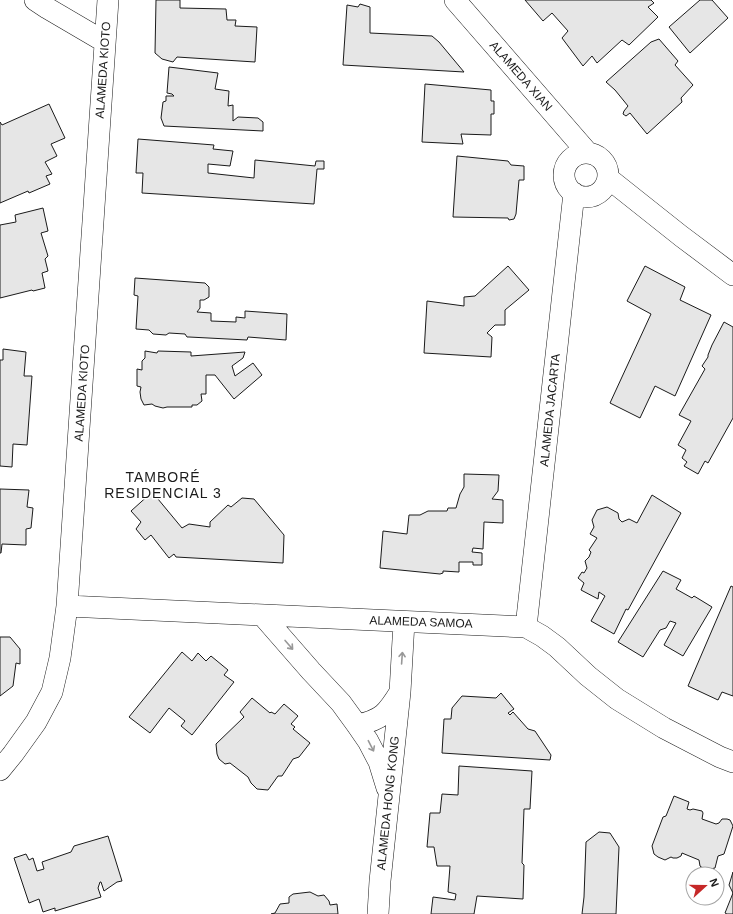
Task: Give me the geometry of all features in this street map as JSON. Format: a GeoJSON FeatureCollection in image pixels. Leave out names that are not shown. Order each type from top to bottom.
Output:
{"type":"FeatureCollection","features":[{"type":"Feature","properties":{"kind":"street"},"geometry":{"type":"LineString","coordinates":[[34,0],[105,42]]}},
{"type":"Feature","properties":{"kind":"street","name":"ALAMEDA KIOTO"},"geometry":{"type":"LineString","coordinates":[[0,770],[36,722],[52,692],[60,658],[67,606],[108,0]]}},
{"type":"Feature","properties":{"kind":"street","name":"ALAMEDA XIAN"},"geometry":{"type":"LineString","coordinates":[[455,0],[587,152]]}},
{"type":"Feature","properties":{"kind":"street"},"geometry":{"type":"LineString","coordinates":[[587,152],[601,158],[608,171],[608,178],[606,185],[595,195],[588,197],[580,196],[568,188],[565,182],[565,168],[568,161],[573,156],[587,152]]}},
{"type":"Feature","properties":{"kind":"street"},"geometry":{"type":"LineString","coordinates":[[608,178],[733,275]]}},
{"type":"Feature","properties":{"kind":"street","name":"ALAMEDA JACARTA"},"geometry":{"type":"LineString","coordinates":[[526,627],[574,193]]}},
{"type":"Feature","properties":{"kind":"street","name":"ALAMEDA SAMOA"},"geometry":{"type":"LineString","coordinates":[[67,606],[526,627],[542,636],[616,699],[664,728],[720,757],[733,762]]}},
{"type":"Feature","properties":{"kind":"street"},"geometry":{"type":"LineString","coordinates":[[263,616],[341,703],[357,725],[368,741],[378,762],[389,794]]}},
{"type":"Feature","properties":{"kind":"street","name":"ALAMEDA HONG KONG"},"geometry":{"type":"LineString","coordinates":[[378,914],[380,881],[400,692],[404,622]]}},
{"type":"Feature","properties":{"kind":"street","name":"ALAMEDA HONG KONG"},"geometry":{"type":"LineString","coordinates":[[357,725],[376,720],[392,706],[400,692]]}},
{"type":"Feature","properties":{"kind":"building"},"geometry":{"type":"Polygon","coordinates":[[[156,0],[180,0],[180,8],[226,9],[227,20],[236,20],[235,26],[257,27],[255,62],[177,57],[173,62],[162,59],[155,53],[156,0]]]}},
{"type":"Feature","properties":{"kind":"building"},"geometry":{"type":"Polygon","coordinates":[[[525,0],[651,0],[654,3],[648,7],[658,17],[629,45],[622,40],[597,63],[592,56],[583,66],[562,38],[568,31],[552,13],[543,21],[525,0]]]}},
{"type":"Feature","properties":{"kind":"building"},"geometry":{"type":"Polygon","coordinates":[[[700,0],[712,0],[728,18],[690,53],[669,27],[700,0]]]}},
{"type":"Feature","properties":{"kind":"building"},"geometry":{"type":"Polygon","coordinates":[[[360,4],[370,7],[370,33],[432,36],[439,42],[464,72],[343,65],[347,5],[358,7],[360,4]]]}},
{"type":"Feature","properties":{"kind":"building"},"geometry":{"type":"Polygon","coordinates":[[[659,39],[678,61],[675,65],[693,85],[681,98],[682,102],[647,134],[630,113],[626,116],[623,114],[628,106],[615,90],[606,82],[651,42],[659,39]]]}},
{"type":"Feature","properties":{"kind":"building"},"geometry":{"type":"Polygon","coordinates":[[[169,67],[218,73],[215,89],[229,91],[228,106],[233,105],[233,121],[238,117],[258,118],[263,122],[263,131],[164,126],[161,118],[163,102],[166,101],[166,96],[174,96],[167,93],[169,67]]]}},
{"type":"Feature","properties":{"kind":"building"},"geometry":{"type":"Polygon","coordinates":[[[425,84],[491,90],[491,101],[494,101],[494,114],[491,114],[491,135],[461,134],[463,144],[422,142],[425,84]]]}},
{"type":"Feature","properties":{"kind":"building"},"geometry":{"type":"Polygon","coordinates":[[[49,104],[65,138],[51,144],[57,156],[45,162],[52,174],[46,176],[50,184],[29,193],[28,191],[0,203],[0,122],[2,125],[49,104]]]}},
{"type":"Feature","properties":{"kind":"building"},"geometry":{"type":"Polygon","coordinates":[[[138,139],[214,145],[213,149],[233,151],[230,166],[208,164],[208,173],[254,178],[255,160],[315,166],[316,161],[324,161],[324,169],[317,169],[314,204],[142,193],[143,173],[136,173],[138,139]]]}},
{"type":"Feature","properties":{"kind":"building"},"geometry":{"type":"Polygon","coordinates":[[[457,156],[508,161],[511,165],[524,166],[524,180],[519,180],[516,214],[514,219],[453,217],[457,156]]]}},
{"type":"Feature","properties":{"kind":"building"},"geometry":{"type":"Polygon","coordinates":[[[43,208],[48,231],[41,233],[48,256],[45,259],[48,271],[42,273],[45,288],[0,298],[0,225],[16,222],[15,215],[43,208]]]}},
{"type":"Feature","properties":{"kind":"building"},"geometry":{"type":"Polygon","coordinates":[[[508,266],[529,290],[505,310],[505,325],[495,325],[487,333],[492,337],[491,357],[424,353],[427,301],[464,306],[464,297],[475,296],[508,266]]]}},
{"type":"Feature","properties":{"kind":"building"},"geometry":{"type":"Polygon","coordinates":[[[645,266],[685,287],[680,300],[711,315],[675,396],[655,386],[640,418],[610,403],[651,314],[627,301],[645,266]]]}},
{"type":"Feature","properties":{"kind":"building"},"geometry":{"type":"Polygon","coordinates":[[[135,278],[205,283],[209,287],[209,297],[204,300],[200,300],[200,308],[197,312],[211,313],[211,321],[236,322],[236,317],[245,318],[245,311],[287,314],[286,340],[248,337],[247,340],[187,337],[185,334],[153,334],[149,330],[136,329],[138,296],[134,295],[135,278]]]}},
{"type":"Feature","properties":{"kind":"building"},"geometry":{"type":"Polygon","coordinates":[[[724,322],[733,327],[733,418],[708,463],[705,461],[698,474],[684,466],[687,462],[682,458],[686,450],[678,445],[691,421],[679,415],[705,369],[702,366],[708,357],[712,345],[724,322]]]}},
{"type":"Feature","properties":{"kind":"building"},"geometry":{"type":"Polygon","coordinates":[[[3,349],[26,352],[24,376],[32,376],[27,445],[13,444],[12,467],[0,466],[0,360],[3,360],[3,349]]]}},
{"type":"Feature","properties":{"kind":"building"},"geometry":{"type":"Polygon","coordinates":[[[145,351],[157,353],[158,351],[191,352],[191,356],[245,352],[243,358],[232,366],[235,376],[253,363],[262,375],[234,399],[215,375],[206,375],[206,394],[201,394],[202,401],[197,405],[192,405],[192,407],[163,408],[152,404],[144,405],[141,399],[141,387],[137,386],[137,369],[142,370],[142,361],[145,358],[145,351]]]}},
{"type":"Feature","properties":{"kind":"building"},"geometry":{"type":"Polygon","coordinates":[[[464,474],[499,475],[498,491],[492,499],[503,500],[503,523],[484,522],[483,549],[473,548],[472,552],[482,553],[482,565],[473,565],[473,562],[459,562],[459,572],[443,571],[443,573],[440,574],[380,568],[383,531],[407,534],[409,515],[420,515],[428,511],[447,511],[448,508],[456,508],[460,494],[464,487],[464,474]]]}},
{"type":"Feature","properties":{"kind":"building"},"geometry":{"type":"Polygon","coordinates":[[[0,489],[29,490],[27,507],[33,508],[31,528],[26,529],[26,545],[2,544],[1,553],[0,553],[0,489]]]}},
{"type":"Feature","properties":{"kind":"building"},"geometry":{"type":"Polygon","coordinates":[[[151,493],[153,493],[182,528],[189,524],[210,527],[210,522],[228,505],[231,507],[242,498],[254,499],[284,535],[283,563],[176,557],[174,554],[169,558],[151,535],[145,540],[136,529],[141,522],[131,511],[151,493]]]}},
{"type":"Feature","properties":{"kind":"building"},"geometry":{"type":"Polygon","coordinates":[[[652,495],[681,513],[628,610],[626,609],[614,634],[591,621],[605,596],[599,592],[598,599],[581,590],[584,583],[578,578],[587,568],[585,561],[589,557],[591,552],[589,550],[597,538],[590,534],[594,527],[592,520],[597,510],[607,507],[618,513],[619,519],[622,522],[629,519],[637,523],[652,495]]]}},
{"type":"Feature","properties":{"kind":"building"},"geometry":{"type":"Polygon","coordinates":[[[663,571],[681,580],[676,589],[692,598],[694,596],[712,607],[683,656],[664,645],[676,623],[670,621],[666,628],[660,630],[643,657],[618,642],[663,571]]]}},
{"type":"Feature","properties":{"kind":"building"},"geometry":{"type":"Polygon","coordinates":[[[731,586],[733,587],[733,696],[722,692],[718,700],[688,686],[731,586]]]}},
{"type":"Feature","properties":{"kind":"building"},"geometry":{"type":"Polygon","coordinates":[[[0,637],[10,637],[20,649],[20,664],[16,663],[13,686],[0,696],[0,637]]]}},
{"type":"Feature","properties":{"kind":"building"},"geometry":{"type":"Polygon","coordinates":[[[182,652],[192,661],[198,653],[206,661],[211,656],[228,670],[224,675],[234,682],[192,735],[181,726],[185,721],[169,708],[150,733],[129,717],[182,652]]]}},
{"type":"Feature","properties":{"kind":"building"},"geometry":{"type":"Polygon","coordinates":[[[501,693],[514,709],[508,713],[510,715],[513,712],[528,729],[535,731],[551,755],[550,760],[442,753],[444,719],[451,719],[452,708],[462,696],[496,698],[501,693]]]}},
{"type":"Feature","properties":{"kind":"building"},"geometry":{"type":"Polygon","coordinates":[[[252,698],[270,713],[275,714],[284,704],[298,716],[291,724],[295,727],[293,729],[310,743],[299,757],[293,759],[282,776],[278,776],[268,790],[257,789],[248,777],[230,763],[225,764],[219,759],[217,754],[216,744],[244,717],[240,712],[252,698]]]}},
{"type":"Feature","properties":{"kind":"building"},"geometry":{"type":"Polygon","coordinates":[[[459,766],[532,771],[530,809],[524,809],[522,863],[524,865],[523,899],[477,896],[474,914],[431,914],[433,897],[455,900],[456,894],[448,892],[450,866],[437,866],[434,847],[427,847],[430,813],[440,813],[442,794],[458,795],[459,766]]]}},
{"type":"Feature","properties":{"kind":"building"},"geometry":{"type":"Polygon","coordinates":[[[674,796],[689,802],[687,809],[702,811],[702,819],[716,824],[722,819],[730,820],[733,826],[724,854],[718,856],[716,866],[700,866],[699,860],[682,853],[681,856],[677,858],[671,857],[665,860],[654,854],[652,846],[663,817],[666,816],[674,796]]]}},
{"type":"Feature","properties":{"kind":"building"},"geometry":{"type":"Polygon","coordinates":[[[599,832],[610,833],[619,847],[616,914],[582,914],[586,842],[599,832]]]}},
{"type":"Feature","properties":{"kind":"building"},"geometry":{"type":"Polygon","coordinates":[[[108,836],[122,881],[117,882],[104,891],[100,882],[98,888],[101,897],[55,911],[55,908],[43,912],[39,899],[29,903],[14,858],[26,854],[29,860],[33,858],[37,871],[44,869],[42,862],[71,852],[74,846],[108,836]]]}},
{"type":"Feature","properties":{"kind":"building"},"geometry":{"type":"Polygon","coordinates":[[[733,872],[733,893],[729,885],[733,872]]]}},
{"type":"Feature","properties":{"kind":"building"},"geometry":{"type":"Polygon","coordinates":[[[310,892],[318,896],[324,895],[329,901],[330,905],[337,904],[338,914],[271,914],[275,913],[280,904],[289,903],[289,897],[293,894],[310,892]]]}},
{"type":"Feature","properties":{"kind":"building"},"geometry":{"type":"Polygon","coordinates":[[[733,893],[733,914],[727,914],[725,913],[733,893]]]}},
{"type":"Feature","properties":{"kind":"district","name":"TAMBORÉ RESIDENCIAL 3"},"geometry":{"type":"Point","coordinates":[163,486]}}]}
